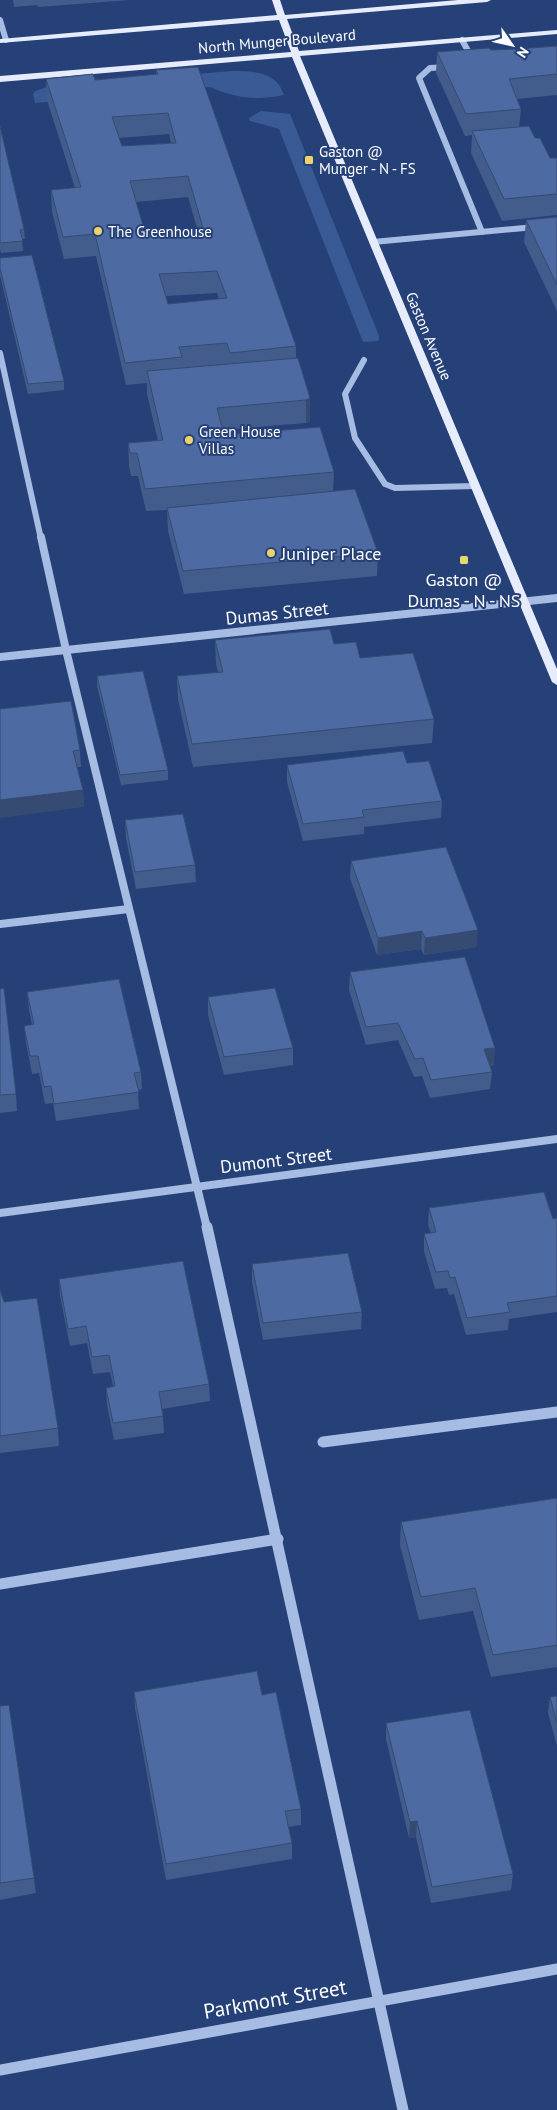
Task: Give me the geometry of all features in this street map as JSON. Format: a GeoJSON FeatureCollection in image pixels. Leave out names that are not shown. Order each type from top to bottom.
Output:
{"type":"FeatureCollection","features":[{"type":"Feature","properties":{"kind":"main road","name":"Gaston Avenue"},"geometry":{"type":"LineString","coordinates":[[276,0],[295,53],[557,682]]}},
{"type":"Feature","properties":{"kind":"main road","name":"North Munger Boulevard"},"geometry":{"type":"LineString","coordinates":[[3,41],[487,0]]}},
{"type":"Feature","properties":{"kind":"main road","name":"North Munger Boulevard"},"geometry":{"type":"LineString","coordinates":[[0,78],[557,32]]}},
{"type":"Feature","properties":{"kind":"street"},"geometry":{"type":"LineString","coordinates":[[462,40],[476,64],[467,65]]}},
{"type":"Feature","properties":{"kind":"street"},"geometry":{"type":"LineString","coordinates":[[458,66],[430,68],[419,78],[482,232]]}},
{"type":"Feature","properties":{"kind":"street"},"geometry":{"type":"LineString","coordinates":[[373,242],[557,225]]}},
{"type":"Feature","properties":{"kind":"street"},"geometry":{"type":"LineString","coordinates":[[0,353],[66,650],[128,910],[198,1186],[278,1539],[403,2110]]}},
{"type":"Feature","properties":{"kind":"street"},"geometry":{"type":"LineString","coordinates":[[364,360],[346,394],[355,438],[386,484],[396,488],[475,486]]}},
{"type":"Feature","properties":{"kind":"street","name":"Dumas Street"},"geometry":{"type":"LineString","coordinates":[[0,657],[557,598]]}},
{"type":"Feature","properties":{"kind":"street"},"geometry":{"type":"LineString","coordinates":[[0,924],[128,910]]}},
{"type":"Feature","properties":{"kind":"street","name":"Dumont Street"},"geometry":{"type":"LineString","coordinates":[[0,1212],[557,1139]]}},
{"type":"Feature","properties":{"kind":"street"},"geometry":{"type":"LineString","coordinates":[[323,1442],[557,1412]]}},
{"type":"Feature","properties":{"kind":"street"},"geometry":{"type":"LineString","coordinates":[[0,1584],[278,1539]]}},
{"type":"Feature","properties":{"kind":"street","name":"Parkmont Street"},"geometry":{"type":"LineString","coordinates":[[0,2070],[557,1969]]}},
{"type":"Feature","properties":{"kind":"lane"},"geometry":{"type":"LineString","coordinates":[[0,20],[3,41]]}},
{"type":"Feature","properties":{"kind":"shaded area"},"geometry":{"type":"Polygon","coordinates":[[[231,71],[255,72],[270,77],[280,87],[284,95],[255,98],[228,94],[210,87],[35,103],[33,94],[35,91],[47,87],[231,71]]]}},
{"type":"Feature","properties":{"kind":"shaded area"},"geometry":{"type":"Polygon","coordinates":[[[261,111],[290,114],[379,336],[379,341],[363,342],[279,129],[250,121],[249,118],[261,111]]]}},
{"type":"Feature","properties":{"kind":"building"},"geometry":{"type":"Polygon","coordinates":[[[557,46],[557,74],[509,79],[521,109],[466,114],[437,52],[489,48],[491,50],[557,46]]]}},
{"type":"Feature","properties":{"kind":"building","name":"The Greenhouse"},"geometry":{"type":"Polygon","coordinates":[[[198,67],[296,346],[230,353],[227,343],[179,347],[182,357],[125,363],[95,234],[63,237],[51,190],[81,187],[46,79],[93,74],[95,80],[158,74],[156,70],[198,67]],[[168,113],[112,117],[122,146],[176,143],[168,113]],[[188,176],[130,181],[145,232],[203,228],[188,176]],[[217,271],[159,274],[168,304],[227,298],[217,271]]]}},
{"type":"Feature","properties":{"kind":"building"},"geometry":{"type":"Polygon","coordinates":[[[0,126],[24,229],[20,230],[23,241],[0,243],[0,126]]]}},
{"type":"Feature","properties":{"kind":"building"},"geometry":{"type":"Polygon","coordinates":[[[529,126],[535,138],[540,138],[550,158],[557,158],[557,194],[504,199],[472,131],[529,126]]]}},
{"type":"Feature","properties":{"kind":"building"},"geometry":{"type":"Polygon","coordinates":[[[557,217],[557,285],[526,220],[557,217]]]}},
{"type":"Feature","properties":{"kind":"building"},"geometry":{"type":"Polygon","coordinates":[[[32,255],[64,381],[28,384],[0,268],[0,258],[32,255]]]}},
{"type":"Feature","properties":{"kind":"building","name":"Green House Villas"},"geometry":{"type":"Polygon","coordinates":[[[298,358],[310,398],[306,400],[217,408],[224,435],[320,427],[334,472],[145,489],[137,453],[130,453],[128,443],[163,440],[147,371],[298,358]]]}},
{"type":"Feature","properties":{"kind":"building","name":"Juniper Place"},"geometry":{"type":"Polygon","coordinates":[[[355,489],[378,553],[183,571],[167,508],[355,489]]]}},
{"type":"Feature","properties":{"kind":"building"},"geometry":{"type":"Polygon","coordinates":[[[330,629],[334,644],[356,642],[360,658],[413,653],[434,719],[192,744],[177,676],[223,672],[215,640],[330,629]]]}},
{"type":"Feature","properties":{"kind":"building"},"geometry":{"type":"Polygon","coordinates":[[[143,671],[168,770],[120,775],[97,676],[143,671]]]}},
{"type":"Feature","properties":{"kind":"building"},"geometry":{"type":"Polygon","coordinates":[[[71,701],[80,750],[73,751],[83,790],[0,800],[0,709],[71,701]]]}},
{"type":"Feature","properties":{"kind":"building"},"geometry":{"type":"Polygon","coordinates":[[[403,751],[407,763],[429,761],[442,801],[362,810],[364,817],[303,824],[287,765],[403,751]]]}},
{"type":"Feature","properties":{"kind":"building"},"geometry":{"type":"Polygon","coordinates":[[[183,814],[195,865],[135,872],[125,820],[183,814]]]}},
{"type":"Feature","properties":{"kind":"building"},"geometry":{"type":"Polygon","coordinates":[[[446,847],[478,930],[425,938],[422,931],[378,938],[351,861],[446,847]]]}},
{"type":"Feature","properties":{"kind":"building"},"geometry":{"type":"Polygon","coordinates":[[[465,957],[495,1048],[484,1049],[492,1072],[431,1080],[423,1058],[415,1059],[398,1023],[366,1027],[350,972],[465,957]]]}},
{"type":"Feature","properties":{"kind":"building"},"geometry":{"type":"Polygon","coordinates":[[[119,979],[141,1072],[134,1073],[139,1092],[54,1104],[51,1086],[44,1087],[38,1056],[30,1056],[24,1026],[34,1024],[27,992],[119,979]]]}},
{"type":"Feature","properties":{"kind":"building"},"geometry":{"type":"Polygon","coordinates":[[[4,988],[16,1094],[0,1095],[0,989],[4,988]]]}},
{"type":"Feature","properties":{"kind":"building"},"geometry":{"type":"Polygon","coordinates":[[[275,988],[293,1048],[224,1057],[208,997],[275,988]]]}},
{"type":"Feature","properties":{"kind":"building"},"geometry":{"type":"Polygon","coordinates":[[[544,1192],[553,1219],[557,1218],[557,1296],[507,1303],[510,1312],[467,1318],[455,1277],[450,1278],[448,1271],[436,1272],[424,1234],[436,1232],[429,1208],[544,1192]]]}},
{"type":"Feature","properties":{"kind":"building"},"geometry":{"type":"Polygon","coordinates":[[[348,1253],[362,1312],[263,1323],[252,1264],[348,1253]]]}},
{"type":"Feature","properties":{"kind":"building"},"geometry":{"type":"Polygon","coordinates":[[[183,1261],[209,1384],[159,1392],[163,1416],[113,1423],[106,1388],[115,1386],[109,1355],[92,1357],[86,1326],[68,1329],[59,1279],[183,1261]]]}},
{"type":"Feature","properties":{"kind":"building"},"geometry":{"type":"Polygon","coordinates":[[[0,1290],[4,1302],[37,1298],[58,1428],[0,1436],[0,1290]]]}},
{"type":"Feature","properties":{"kind":"building"},"geometry":{"type":"Polygon","coordinates":[[[557,1498],[557,1645],[493,1655],[475,1588],[421,1597],[401,1522],[557,1498]]]}},
{"type":"Feature","properties":{"kind":"building"},"geometry":{"type":"Polygon","coordinates":[[[257,1671],[262,1695],[276,1692],[301,1809],[285,1811],[292,1843],[166,1864],[134,1692],[257,1671]]]}},
{"type":"Feature","properties":{"kind":"building"},"geometry":{"type":"Polygon","coordinates":[[[557,1696],[557,1723],[550,1697],[557,1696]]]}},
{"type":"Feature","properties":{"kind":"building"},"geometry":{"type":"Polygon","coordinates":[[[9,1705],[34,1878],[0,1883],[0,1706],[9,1705]]]}},
{"type":"Feature","properties":{"kind":"building"},"geometry":{"type":"Polygon","coordinates":[[[470,1710],[513,1874],[432,1887],[417,1821],[410,1822],[386,1723],[470,1710]]]}},
{"type":"Feature","properties":{"kind":"place","name":"Gaston @ Munger - N - FS"},"geometry":{"type":"Point","coordinates":[309,160]}},
{"type":"Feature","properties":{"kind":"place","name":"The Greenhouse"},"geometry":{"type":"Point","coordinates":[98,231]}},
{"type":"Feature","properties":{"kind":"place","name":"Green House Villas"},"geometry":{"type":"Point","coordinates":[189,440]}},
{"type":"Feature","properties":{"kind":"place","name":"Juniper Place"},"geometry":{"type":"Point","coordinates":[271,553]}},
{"type":"Feature","properties":{"kind":"place","name":"Gaston @ Dumas - N - NS"},"geometry":{"type":"Point","coordinates":[464,560]}}]}
